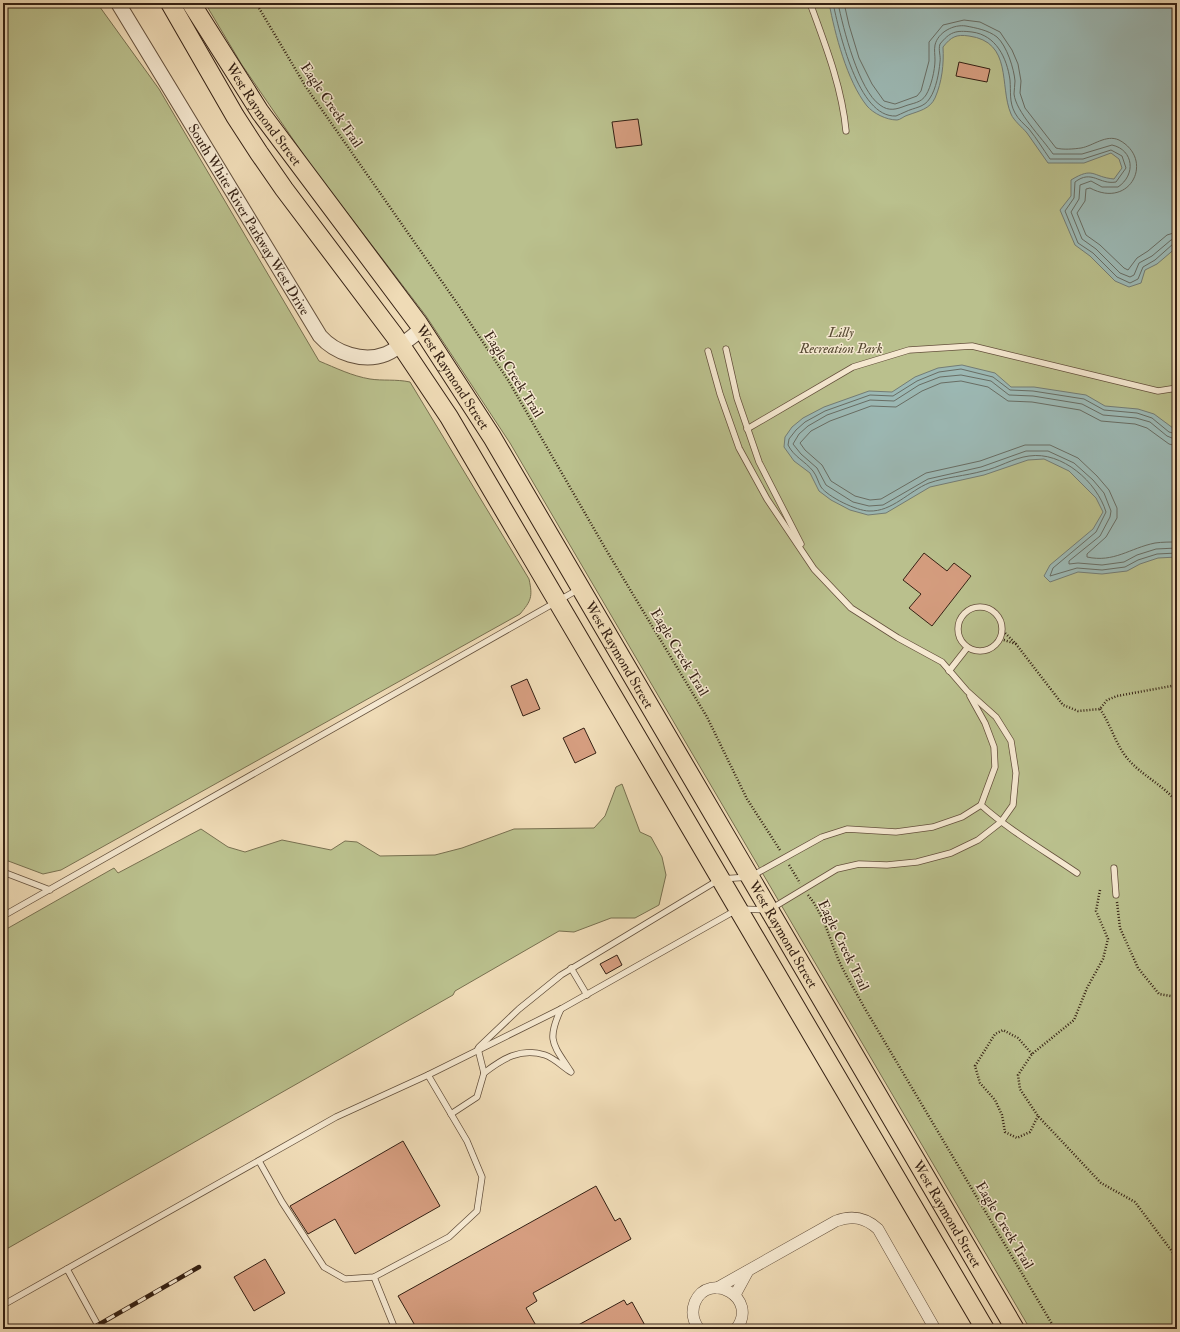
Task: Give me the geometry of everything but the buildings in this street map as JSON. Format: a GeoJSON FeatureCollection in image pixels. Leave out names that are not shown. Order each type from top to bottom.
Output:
{"type":"FeatureCollection","features":[{"type":"Feature","properties":{"kind":"main road","name":"West Raymond Street"},"geometry":{"type":"LineString","coordinates":[[170,3],[232,110],[259,153],[400,344],[460,436],[984,1329]]}},
{"type":"Feature","properties":{"kind":"main road","name":"West Raymond Street"},"geometry":{"type":"LineString","coordinates":[[191,3],[260,112],[422,329],[492,437],[1015,1329]]}},
{"type":"Feature","properties":{"kind":"main road"},"geometry":{"type":"LineString","coordinates":[[928,1234],[950,1219]]}},
{"type":"Feature","properties":{"kind":"street","name":"South White River Parkway West Drive"},"geometry":{"type":"LineString","coordinates":[[118,3],[320,336],[332,348],[358,356],[386,354],[422,329]]}},
{"type":"Feature","properties":{"kind":"street"},"geometry":{"type":"LineString","coordinates":[[717,1288],[836,1221],[851,1217],[866,1220],[878,1229],[935,1329]]}},
{"type":"Feature","properties":{"kind":"street"},"geometry":{"type":"LineString","coordinates":[[735,1295],[748,1271]]}},
{"type":"Feature","properties":{"kind":"street"},"geometry":{"type":"LineString","coordinates":[[699,1329],[693,1315],[696,1299],[709,1289],[717,1288],[724,1288],[735,1295],[742,1306],[741,1321],[736,1329]]}},
{"type":"Feature","properties":{"kind":"lane"},"geometry":{"type":"LineString","coordinates":[[810,3],[829,55],[845,114],[846,131]]}},
{"type":"Feature","properties":{"kind":"lane"},"geometry":{"type":"LineString","coordinates":[[747,429],[853,368],[909,350],[972,346],[1158,391],[1177,388]]}},
{"type":"Feature","properties":{"kind":"lane"},"geometry":{"type":"LineString","coordinates":[[726,350],[737,398],[759,462],[814,569]]}},
{"type":"Feature","properties":{"kind":"lane"},"geometry":{"type":"LineString","coordinates":[[3,1305],[336,1117],[428,1074],[587,995],[738,909],[769,910],[837,869],[860,864],[886,865],[917,862],[951,853],[978,840],[1001,822],[1012,805],[1016,773],[1011,741],[996,717],[968,691],[942,662],[898,638],[851,608],[814,569],[767,499],[739,448],[720,394],[708,351]]}},
{"type":"Feature","properties":{"kind":"lane"},"geometry":{"type":"LineString","coordinates":[[3,916],[581,588]]}},
{"type":"Feature","properties":{"kind":"lane"},"geometry":{"type":"LineString","coordinates":[[983,607],[990,609],[1001,620],[1003,631],[1001,639],[990,650],[981,652],[967,648],[961,642],[958,628],[964,614],[970,609],[983,607]]}},
{"type":"Feature","properties":{"kind":"lane"},"geometry":{"type":"LineString","coordinates":[[949,671],[967,648]]}},
{"type":"Feature","properties":{"kind":"lane"},"geometry":{"type":"LineString","coordinates":[[478,1049],[519,1009],[571,968],[720,879],[750,877],[822,837],[847,829],[896,832],[933,827],[962,817],[981,805],[995,767],[994,747],[985,722],[968,691]]}},
{"type":"Feature","properties":{"kind":"lane"},"geometry":{"type":"LineString","coordinates":[[981,805],[1001,822],[1077,873]]}},
{"type":"Feature","properties":{"kind":"lane"},"geometry":{"type":"LineString","coordinates":[[1114,868],[1116,895]]}},
{"type":"Feature","properties":{"kind":"lane"},"geometry":{"type":"LineString","coordinates":[[3,872],[50,890]]}},
{"type":"Feature","properties":{"kind":"lane"},"geometry":{"type":"LineString","coordinates":[[571,968],[587,995]]}},
{"type":"Feature","properties":{"kind":"lane"},"geometry":{"type":"LineString","coordinates":[[484,1073],[501,1059],[525,1052],[546,1055],[571,1072],[554,1045],[553,1028],[561,1008]]}},
{"type":"Feature","properties":{"kind":"lane"},"geometry":{"type":"LineString","coordinates":[[451,1114],[477,1097],[484,1073],[478,1049]]}},
{"type":"Feature","properties":{"kind":"lane"},"geometry":{"type":"LineString","coordinates":[[259,1161],[282,1202],[324,1267],[345,1279],[374,1277],[449,1237],[477,1211],[482,1177],[467,1141],[428,1074]]}},
{"type":"Feature","properties":{"kind":"lane"},"geometry":{"type":"LineString","coordinates":[[67,1269],[100,1329]]}},
{"type":"Feature","properties":{"kind":"lane"},"geometry":{"type":"LineString","coordinates":[[374,1277],[395,1329]]}},
{"type":"Feature","properties":{"kind":"path","name":"Eagle Creek Trail"},"geometry":{"type":"LineString","coordinates":[[256,3],[306,87],[459,306],[508,380],[608,553],[707,717],[747,799],[804,889],[817,906],[827,925],[840,962],[864,1007],[1055,1329]]}},
{"type":"Feature","properties":{"kind":"path"},"geometry":{"type":"LineString","coordinates":[[1003,631],[1016,644],[1063,705],[1078,711],[1100,709],[1107,700],[1116,696],[1177,685]]}},
{"type":"Feature","properties":{"kind":"path"},"geometry":{"type":"LineString","coordinates":[[1001,639],[1016,644]]}},
{"type":"Feature","properties":{"kind":"path"},"geometry":{"type":"LineString","coordinates":[[1100,709],[1108,722],[1117,744],[1128,759],[1177,802]]}},
{"type":"Feature","properties":{"kind":"path"},"geometry":{"type":"LineString","coordinates":[[1100,890],[1096,911],[1108,939],[1103,959],[1087,988],[1074,1020],[1032,1054],[1018,1075],[1020,1089],[1038,1116],[1101,1183],[1135,1202],[1177,1258]]}},
{"type":"Feature","properties":{"kind":"path"},"geometry":{"type":"LineString","coordinates":[[1116,895],[1120,928],[1138,968],[1159,994],[1177,997]]}},
{"type":"Feature","properties":{"kind":"path"},"geometry":{"type":"LineString","coordinates":[[1032,1054],[1018,1038],[1003,1030],[995,1034],[974,1066],[980,1083],[995,1100],[1002,1115],[1005,1132],[1017,1138],[1030,1132],[1038,1116]]}},
{"type":"Feature","properties":{"kind":"green space"},"geometry":{"type":"Polygon","coordinates":[[[3,3],[97,3],[159,89],[319,361],[344,372],[363,378],[410,382],[529,579],[531,590],[529,602],[520,614],[61,870],[43,874],[3,859],[3,3]]]}},
{"type":"Feature","properties":{"kind":"green space","name":"Lilly Recreation Park"},"geometry":{"type":"Polygon","coordinates":[[[205,3],[1177,3],[1177,1329],[1030,1329],[510,443],[426,316],[310,164],[242,65],[205,3]]]}},
{"type":"Feature","properties":{"kind":"green space"},"geometry":{"type":"Polygon","coordinates":[[[622,784],[640,832],[651,837],[662,857],[666,875],[659,905],[635,918],[611,918],[574,932],[559,931],[455,991],[453,995],[3,1251],[3,931],[114,868],[118,873],[201,829],[228,847],[245,852],[282,840],[331,850],[345,841],[357,842],[380,856],[435,855],[462,848],[514,829],[594,828],[605,816],[616,787],[622,784]]]}},
{"type":"Feature","properties":{"kind":"water"},"geometry":{"type":"Polygon","coordinates":[[[829,3],[1177,3],[1177,247],[1157,264],[1145,270],[1141,283],[1129,287],[1115,281],[1090,256],[1075,245],[1060,210],[1071,196],[1071,180],[1089,173],[1114,179],[1122,168],[1119,159],[1111,153],[1084,163],[1048,163],[1027,133],[1012,117],[1002,67],[998,56],[992,47],[983,40],[969,36],[961,35],[954,37],[943,47],[941,79],[935,98],[930,105],[920,111],[897,120],[880,116],[867,106],[853,84],[838,43],[829,3]]]}},
{"type":"Feature","properties":{"kind":"water"},"geometry":{"type":"Polygon","coordinates":[[[962,365],[995,373],[1011,387],[1034,387],[1086,395],[1105,406],[1138,409],[1154,414],[1177,431],[1177,557],[1158,558],[1140,564],[1127,571],[1102,574],[1078,572],[1050,582],[1044,576],[1050,565],[1093,529],[1103,512],[1096,498],[1069,471],[1044,459],[1028,460],[984,475],[930,487],[886,513],[868,515],[850,510],[831,500],[819,491],[810,473],[794,461],[784,447],[785,437],[792,427],[803,418],[824,407],[869,391],[892,392],[915,377],[938,368],[962,365]]]}},
{"type":"Feature","properties":{"kind":"railway"},"geometry":{"type":"LineString","coordinates":[[91,1329],[199,1267]]}}]}
